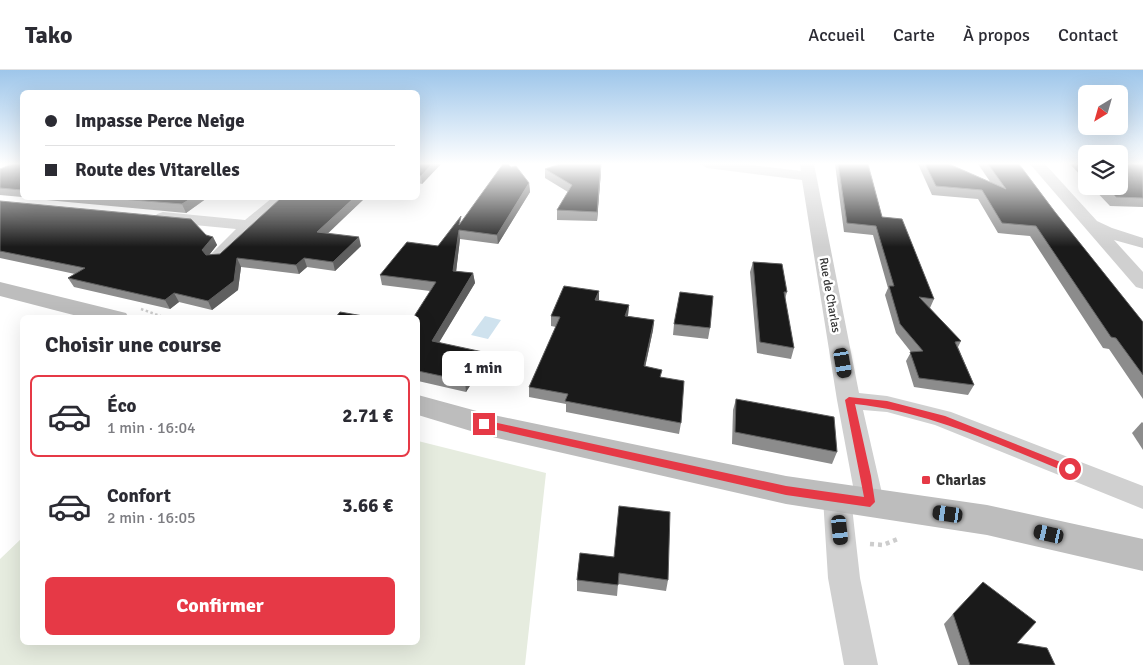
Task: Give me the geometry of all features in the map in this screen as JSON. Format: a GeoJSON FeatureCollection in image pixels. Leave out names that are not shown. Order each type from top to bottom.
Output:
{"type":"FeatureCollection","features":[{"type":"Feature","properties":{"kind":"main road"},"geometry":{"type":"LineString","coordinates":[[0,289],[105,315]]}},
{"type":"Feature","properties":{"kind":"main road"},"geometry":{"type":"LineString","coordinates":[[420,406],[484,424],[786,490],[987,520],[1143,556]]}},
{"type":"Feature","properties":{"kind":"street","name":"Rue de Charlas"},"geometry":{"type":"LineString","coordinates":[[812,192],[849,400],[870,502]]}},
{"type":"Feature","properties":{"kind":"street"},"geometry":{"type":"LineString","coordinates":[[1061,192],[1142,282]]}},
{"type":"Feature","properties":{"kind":"street"},"geometry":{"type":"LineString","coordinates":[[216,258],[249,225],[279,200]]}},
{"type":"Feature","properties":{"kind":"street"},"geometry":{"type":"LineString","coordinates":[[144,215],[249,225]]}},
{"type":"Feature","properties":{"kind":"street"},"geometry":{"type":"LineString","coordinates":[[1088,222],[1106,232],[1143,243]]}},
{"type":"Feature","properties":{"kind":"street"},"geometry":{"type":"LineString","coordinates":[[1142,282],[1139,257],[1143,253]]}},
{"type":"Feature","properties":{"kind":"street"},"geometry":{"type":"LineString","coordinates":[[849,400],[887,404],[942,418],[1143,498]]}},
{"type":"Feature","properties":{"kind":"street"},"geometry":{"type":"LineString","coordinates":[[837,498],[844,578],[861,665]]}},
{"type":"Feature","properties":{"kind":"shaded area"},"geometry":{"type":"Polygon","coordinates":[[[420,442],[546,473],[525,665],[0,665],[0,559],[20,540],[20,645],[420,645],[420,442]]]}},
{"type":"Feature","properties":{"kind":"water"},"geometry":{"type":"Polygon","coordinates":[[[485,316],[501,320],[488,339],[471,335],[485,316]]]}},
{"type":"Feature","properties":{"kind":"building"},"geometry":{"type":"Polygon","coordinates":[[[483,192],[524,192],[497,235],[459,230],[453,271],[473,273],[432,341],[483,352],[465,381],[420,371],[420,315],[415,315],[436,282],[380,275],[407,242],[438,246],[461,216],[459,225],[483,192]]]}},
{"type":"Feature","properties":{"kind":"building"},"geometry":{"type":"Polygon","coordinates":[[[568,192],[599,192],[597,212],[557,210],[568,192]]]}},
{"type":"Feature","properties":{"kind":"building"},"geometry":{"type":"Polygon","coordinates":[[[842,192],[875,192],[882,217],[902,219],[934,299],[919,297],[961,341],[955,342],[974,385],[919,378],[910,352],[923,351],[900,324],[889,286],[894,286],[876,226],[847,223],[842,192]]]}},
{"type":"Feature","properties":{"kind":"building"},"geometry":{"type":"Polygon","coordinates":[[[983,192],[1040,192],[1143,322],[1143,375],[1116,338],[1111,337],[1036,226],[1002,223],[983,192]]]}},
{"type":"Feature","properties":{"kind":"building"},"geometry":{"type":"Polygon","coordinates":[[[1128,192],[1143,192],[1143,198],[1116,197],[1114,195],[1128,195],[1128,192]]]}},
{"type":"Feature","properties":{"kind":"building"},"geometry":{"type":"Polygon","coordinates":[[[133,200],[189,200],[182,204],[133,200]]]}},
{"type":"Feature","properties":{"kind":"building"},"geometry":{"type":"Polygon","coordinates":[[[279,200],[352,200],[317,232],[359,237],[333,262],[304,258],[296,265],[237,258],[234,281],[208,301],[174,293],[165,300],[68,278],[85,268],[0,251],[0,201],[191,219],[206,235],[213,237],[202,250],[206,255],[220,254],[279,200]]]}},
{"type":"Feature","properties":{"kind":"building"},"geometry":{"type":"Polygon","coordinates":[[[753,262],[782,264],[787,292],[784,292],[794,348],[760,342],[753,262]]]}},
{"type":"Feature","properties":{"kind":"building"},"geometry":{"type":"Polygon","coordinates":[[[564,286],[599,291],[595,300],[629,305],[625,316],[654,320],[644,366],[662,370],[660,377],[684,381],[681,423],[565,401],[568,394],[529,387],[560,317],[551,316],[564,286]]]}},
{"type":"Feature","properties":{"kind":"building"},"geometry":{"type":"Polygon","coordinates":[[[680,292],[713,296],[710,328],[674,324],[680,292]]]}},
{"type":"Feature","properties":{"kind":"building"},"geometry":{"type":"Polygon","coordinates":[[[340,312],[358,315],[338,315],[340,312]]]}},
{"type":"Feature","properties":{"kind":"building"},"geometry":{"type":"Polygon","coordinates":[[[736,399],[834,417],[837,452],[735,432],[736,399]]]}},
{"type":"Feature","properties":{"kind":"building"},"geometry":{"type":"Polygon","coordinates":[[[619,506],[670,512],[668,580],[619,573],[618,585],[577,580],[580,553],[614,557],[619,506]]]}},
{"type":"Feature","properties":{"kind":"building"},"geometry":{"type":"Polygon","coordinates":[[[983,582],[1036,622],[1017,643],[1047,648],[1055,665],[970,665],[953,614],[983,582]]]}},
{"type":"Feature","properties":{"kind":"place","name":"Charlas"},"geometry":{"type":"Point","coordinates":[926,480]}},
{"type":"Feature","properties":{"kind":"route"},"geometry":{"type":"LineString","coordinates":[[484,424],[786,490],[870,502],[849,400],[887,404],[942,418],[1070,469]]}}]}
